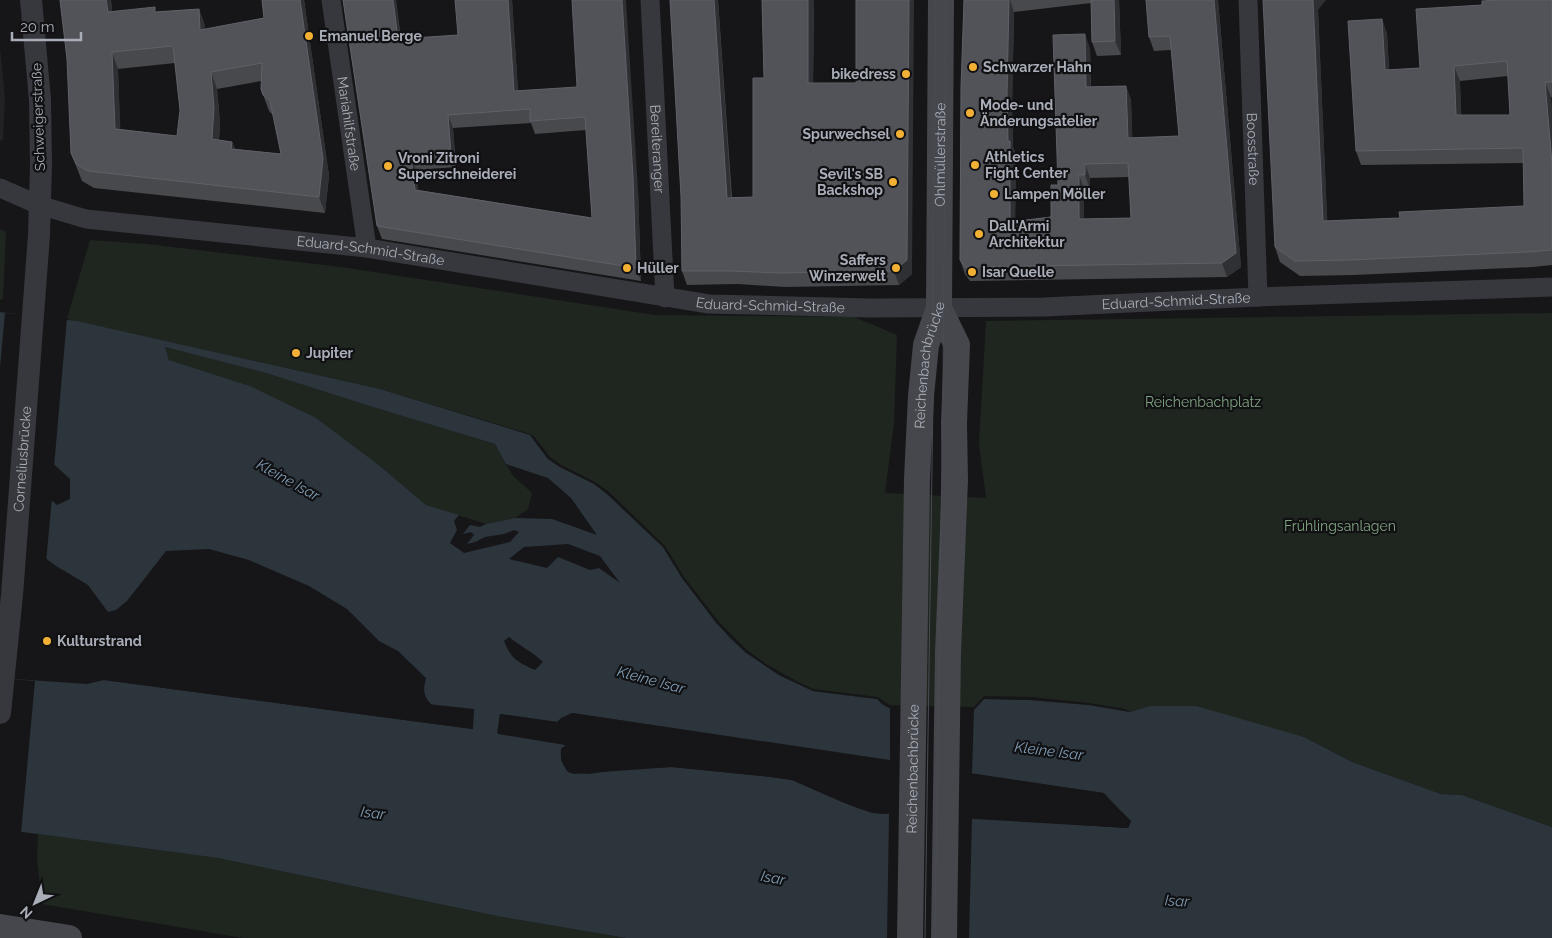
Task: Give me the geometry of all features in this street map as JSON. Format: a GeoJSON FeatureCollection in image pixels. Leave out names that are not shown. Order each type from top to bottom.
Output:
{"type":"FeatureCollection","features":[{"type":"Feature","properties":{"kind":"main road","name":"Ohlmüllerstraße"},"geometry":{"type":"LineString","coordinates":[[939,308],[941,0]]}},
{"type":"Feature","properties":{"kind":"main road","name":"Reichenbachbrücke"},"geometry":{"type":"LineString","coordinates":[[910,938],[914,789],[917,479],[921,396],[926,345],[939,308]]}},
{"type":"Feature","properties":{"kind":"main road","name":"Reichenbachbrücke"},"geometry":{"type":"LineString","coordinates":[[939,308],[957,345],[954,423],[955,480],[948,654],[944,938]]}},
{"type":"Feature","properties":{"kind":"main road"},"geometry":{"type":"LineString","coordinates":[[0,927],[70,938]]}},
{"type":"Feature","properties":{"kind":"street","name":"Schweigerstraße"},"geometry":{"type":"LineString","coordinates":[[31,0],[40,100],[41,165],[38,205]]}},
{"type":"Feature","properties":{"kind":"street","name":"Mariahilfstraße"},"geometry":{"type":"LineString","coordinates":[[331,0],[366,248]]}},
{"type":"Feature","properties":{"kind":"street","name":"Bereiteranger"},"geometry":{"type":"LineString","coordinates":[[650,0],[665,298]]}},
{"type":"Feature","properties":{"kind":"street","name":"Boosstraße"},"geometry":{"type":"LineString","coordinates":[[1248,0],[1258,297]]}},
{"type":"Feature","properties":{"kind":"street","name":"Eduard-Schmid-Straße"},"geometry":{"type":"LineString","coordinates":[[0,188],[38,205],[86,219],[366,248],[709,304],[870,308],[1044,307],[1258,297],[1552,287]]}},
{"type":"Feature","properties":{"kind":"street","name":"Corneliusbrücke"},"geometry":{"type":"LineString","coordinates":[[0,713],[12,595],[34,316],[39,235],[38,205]]}},
{"type":"Feature","properties":{"kind":"shaded area"},"geometry":{"type":"Polygon","coordinates":[[[0,48],[5,98],[3,140],[0,141],[0,48]]]}},
{"type":"Feature","properties":{"kind":"green space"},"geometry":{"type":"Polygon","coordinates":[[[0,229],[6,232],[3,299],[0,300],[0,229]]]}},
{"type":"Feature","properties":{"kind":"green space","name":"Frühlingsanlagen"},"geometry":{"type":"Polygon","coordinates":[[[90,240],[147,244],[341,267],[655,315],[854,317],[897,335],[894,423],[885,493],[986,498],[979,444],[986,321],[1552,313],[1552,827],[1462,795],[1441,794],[1352,762],[1304,737],[1150,706],[1130,712],[888,708],[813,691],[799,685],[745,652],[548,459],[530,434],[380,389],[67,319],[90,240]]]}},
{"type":"Feature","properties":{"kind":"green space"},"geometry":{"type":"Polygon","coordinates":[[[165,347],[266,373],[495,444],[513,476],[532,493],[528,509],[515,518],[486,524],[426,505],[380,466],[250,386],[169,360],[165,347]]]}},
{"type":"Feature","properties":{"kind":"green space"},"geometry":{"type":"Polygon","coordinates":[[[38,834],[218,858],[502,917],[626,938],[243,938],[42,904],[37,859],[38,834]]]}},
{"type":"Feature","properties":{"kind":"water"},"geometry":{"type":"Polygon","coordinates":[[[0,312],[77,321],[380,389],[530,435],[548,459],[594,484],[663,547],[682,578],[728,636],[745,652],[779,675],[813,691],[877,699],[888,708],[974,709],[984,699],[1030,700],[1089,705],[1130,712],[1150,706],[1196,706],[1304,737],[1352,762],[1441,794],[1462,795],[1552,827],[1552,938],[626,938],[502,917],[218,858],[0,829],[0,678],[87,684],[104,680],[472,729],[474,710],[432,705],[424,693],[426,678],[398,651],[379,641],[347,609],[309,586],[249,560],[209,549],[166,551],[127,601],[116,610],[108,612],[88,585],[56,566],[0,524],[0,455],[57,505],[70,499],[70,479],[0,415],[0,312]],[[165,347],[169,360],[250,386],[316,418],[380,466],[426,505],[459,515],[454,521],[457,530],[450,543],[464,553],[510,542],[519,532],[514,530],[504,534],[485,537],[467,544],[474,535],[471,532],[463,534],[470,525],[480,527],[515,518],[552,519],[597,535],[571,498],[548,478],[506,464],[495,444],[266,373],[165,347]],[[568,544],[524,547],[509,559],[547,568],[558,557],[590,570],[599,568],[620,583],[600,556],[568,544]],[[509,637],[504,641],[512,656],[524,665],[535,670],[543,662],[509,637]],[[572,713],[557,722],[500,714],[498,734],[566,745],[561,749],[561,755],[563,764],[568,772],[589,774],[621,769],[672,767],[771,777],[792,780],[842,802],[873,813],[1128,828],[1131,821],[1103,793],[572,713]]]}},
{"type":"Feature","properties":{"kind":"pier"},"geometry":{"type":"Polygon","coordinates":[[[5,313],[67,318],[54,467],[0,418],[0,367],[5,313]]]}},
{"type":"Feature","properties":{"kind":"pier"},"geometry":{"type":"Polygon","coordinates":[[[530,435],[534,436],[550,457],[561,465],[595,482],[609,492],[665,546],[684,577],[719,622],[747,650],[766,664],[813,689],[878,697],[889,705],[974,707],[984,696],[1031,697],[1089,703],[1125,709],[1130,712],[1089,705],[1030,700],[984,699],[974,710],[972,774],[1104,793],[1131,821],[1128,828],[972,818],[969,938],[887,938],[889,814],[873,813],[857,808],[792,780],[771,777],[672,767],[574,774],[568,772],[561,760],[561,749],[566,745],[497,733],[500,714],[557,722],[572,713],[890,760],[890,708],[877,699],[813,691],[779,675],[745,652],[717,624],[682,578],[663,547],[594,484],[548,459],[530,435]],[[502,716],[500,731],[568,743],[569,746],[563,750],[563,755],[569,770],[575,771],[672,765],[708,767],[792,778],[843,800],[873,810],[1127,826],[1128,822],[1102,795],[572,716],[557,724],[502,716]]]}},
{"type":"Feature","properties":{"kind":"pier"},"geometry":{"type":"Polygon","coordinates":[[[0,452],[52,498],[46,562],[0,527],[0,452]]]}},
{"type":"Feature","properties":{"kind":"pier"},"geometry":{"type":"Polygon","coordinates":[[[0,678],[35,681],[21,833],[0,831],[0,678]]]}},
{"type":"Feature","properties":{"kind":"pier"},"geometry":{"type":"Polygon","coordinates":[[[107,678],[470,726],[471,711],[431,707],[428,704],[474,709],[473,729],[104,680],[107,678]]]}},
{"type":"Feature","properties":{"kind":"building"},"geometry":{"type":"Polygon","coordinates":[[[60,0],[106,0],[108,12],[155,7],[155,12],[199,9],[200,30],[264,18],[262,0],[300,0],[323,159],[319,197],[88,171],[76,164],[71,153],[67,59],[60,0]],[[173,46],[112,52],[115,129],[177,136],[180,110],[173,46]],[[262,63],[211,72],[214,107],[212,139],[232,142],[231,149],[281,154],[270,101],[263,95],[261,89],[262,63]]]}},
{"type":"Feature","properties":{"kind":"building"},"geometry":{"type":"Polygon","coordinates":[[[343,0],[393,0],[398,39],[458,35],[455,0],[508,0],[514,91],[577,87],[572,0],[622,0],[633,177],[636,268],[377,226],[343,0]],[[530,109],[448,115],[451,154],[411,157],[415,190],[592,218],[585,117],[530,121],[530,109]]]}},
{"type":"Feature","properties":{"kind":"building"},"geometry":{"type":"Polygon","coordinates":[[[670,0],[714,0],[727,198],[753,197],[753,78],[764,78],[762,0],[808,0],[808,83],[856,83],[856,0],[909,0],[907,260],[894,271],[780,273],[682,271],[681,196],[670,0]]]}},
{"type":"Feature","properties":{"kind":"building"},"geometry":{"type":"Polygon","coordinates":[[[964,0],[1009,0],[1007,93],[1008,141],[1010,141],[1010,222],[1051,217],[1051,185],[1058,185],[1053,35],[1085,34],[1086,87],[1126,86],[1128,138],[1179,136],[1170,36],[1149,37],[1146,0],[1214,0],[1236,253],[1222,263],[965,267],[960,260],[961,87],[964,0]],[[1128,163],[1085,164],[1085,175],[1079,175],[1079,219],[1131,218],[1128,163]]]}},
{"type":"Feature","properties":{"kind":"building"},"geometry":{"type":"Polygon","coordinates":[[[1091,0],[1114,0],[1115,41],[1092,42],[1091,0]]]}},
{"type":"Feature","properties":{"kind":"building"},"geometry":{"type":"Polygon","coordinates":[[[1263,0],[1313,0],[1323,221],[1400,218],[1399,212],[1524,206],[1523,148],[1356,151],[1348,21],[1382,19],[1385,70],[1420,68],[1416,9],[1482,5],[1482,1],[1552,0],[1552,82],[1545,82],[1552,163],[1552,250],[1295,261],[1275,247],[1263,0]],[[1507,61],[1454,66],[1456,115],[1510,115],[1507,61]]]}},
{"type":"Feature","properties":{"kind":"tram line"},"geometry":{"type":"LineString","coordinates":[[925,938],[933,399],[936,0]]}},
{"type":"Feature","properties":{"kind":"tram line"},"geometry":{"type":"LineString","coordinates":[[935,938],[943,388],[946,0]]}},
{"type":"Feature","properties":{"kind":"place","name":"Emanuel Berge"},"geometry":{"type":"Point","coordinates":[309,36]}},
{"type":"Feature","properties":{"kind":"place","name":"Schwarzer Hahn"},"geometry":{"type":"Point","coordinates":[973,67]}},
{"type":"Feature","properties":{"kind":"place","name":"bikedress"},"geometry":{"type":"Point","coordinates":[906,74]}},
{"type":"Feature","properties":{"kind":"place","name":"Mode- und Änderungsatelier"},"geometry":{"type":"Point","coordinates":[970,113]}},
{"type":"Feature","properties":{"kind":"place","name":"Spurwechsel"},"geometry":{"type":"Point","coordinates":[900,134]}},
{"type":"Feature","properties":{"kind":"place","name":"Athletics Fight Center"},"geometry":{"type":"Point","coordinates":[975,165]}},
{"type":"Feature","properties":{"kind":"place","name":"Vroni Zitroni Superschneiderei"},"geometry":{"type":"Point","coordinates":[388,166]}},
{"type":"Feature","properties":{"kind":"place","name":"Sevil's SB Backshop"},"geometry":{"type":"Point","coordinates":[893,182]}},
{"type":"Feature","properties":{"kind":"place","name":"Lampen Möller"},"geometry":{"type":"Point","coordinates":[994,194]}},
{"type":"Feature","properties":{"kind":"place","name":"Dall'Armi Architektur"},"geometry":{"type":"Point","coordinates":[979,234]}},
{"type":"Feature","properties":{"kind":"place","name":"Hüller"},"geometry":{"type":"Point","coordinates":[627,268]}},
{"type":"Feature","properties":{"kind":"place","name":"Saffers Winzerwelt"},"geometry":{"type":"Point","coordinates":[896,268]}},
{"type":"Feature","properties":{"kind":"place","name":"Isar Quelle"},"geometry":{"type":"Point","coordinates":[972,272]}},
{"type":"Feature","properties":{"kind":"place","name":"Jupiter"},"geometry":{"type":"Point","coordinates":[296,353]}},
{"type":"Feature","properties":{"kind":"place","name":"Kulturstrand"},"geometry":{"type":"Point","coordinates":[47,641]}},
{"type":"Feature","properties":{"kind":"park label","name":"Reichenbachplatz"},"geometry":{"type":"Point","coordinates":[1203,402]}},
{"type":"Feature","properties":{"kind":"water label","name":"Kleine Isar"},"geometry":{"type":"Point","coordinates":[288,480]}},
{"type":"Feature","properties":{"kind":"water label","name":"Kleine Isar"},"geometry":{"type":"Point","coordinates":[651,680]}},
{"type":"Feature","properties":{"kind":"water label","name":"Kleine Isar"},"geometry":{"type":"Point","coordinates":[1049,751]}},
{"type":"Feature","properties":{"kind":"water label","name":"Isar"},"geometry":{"type":"Point","coordinates":[373,813]}},
{"type":"Feature","properties":{"kind":"water label","name":"Isar"},"geometry":{"type":"Point","coordinates":[773,878]}},
{"type":"Feature","properties":{"kind":"water label","name":"Isar"},"geometry":{"type":"Point","coordinates":[1177,901]}}]}
